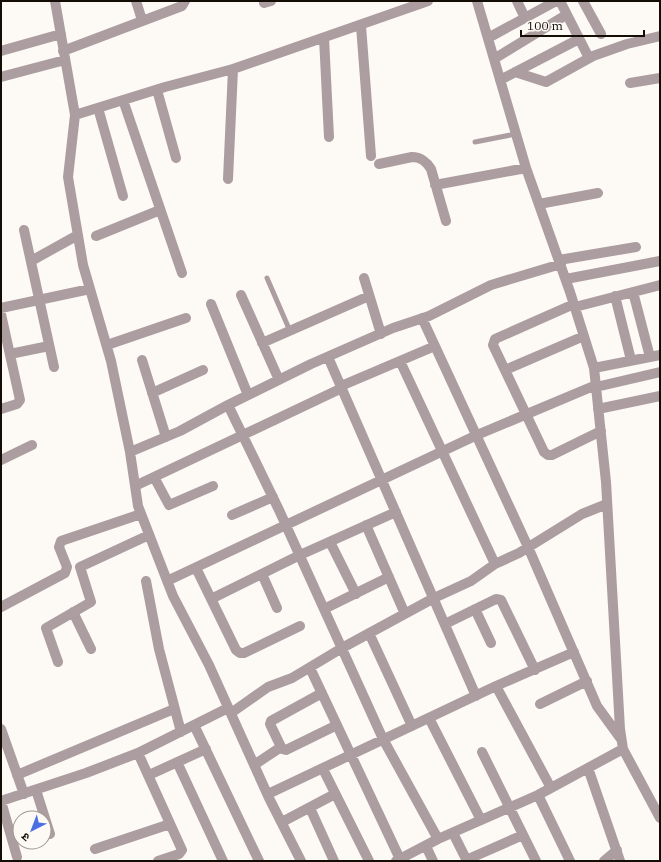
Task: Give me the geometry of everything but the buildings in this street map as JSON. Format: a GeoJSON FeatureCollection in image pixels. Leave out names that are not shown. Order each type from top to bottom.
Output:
{"type":"FeatureCollection","features":[{"type":"Feature","properties":{"kind":"street"},"geometry":{"type":"LineString","coordinates":[[55,1],[75,115],[68,177],[83,265],[107,345],[130,452],[138,506],[173,596],[209,665],[254,765],[301,861]]}},
{"type":"Feature","properties":{"kind":"street"},"geometry":{"type":"LineString","coordinates":[[136,1],[142,20]]}},
{"type":"Feature","properties":{"kind":"street"},"geometry":{"type":"LineString","coordinates":[[1,77],[64,55],[142,20],[182,6],[184,1]]}},
{"type":"Feature","properties":{"kind":"street"},"geometry":{"type":"LineString","coordinates":[[75,115],[233,69],[361,26],[428,1]]}},
{"type":"Feature","properties":{"kind":"street"},"geometry":{"type":"LineString","coordinates":[[478,1],[526,168],[560,262],[594,368],[607,504],[622,744]]}},
{"type":"Feature","properties":{"kind":"street"},"geometry":{"type":"LineString","coordinates":[[517,1],[525,18]]}},
{"type":"Feature","properties":{"kind":"street"},"geometry":{"type":"LineString","coordinates":[[488,38],[556,1]]}},
{"type":"Feature","properties":{"kind":"street"},"geometry":{"type":"LineString","coordinates":[[560,1],[589,58]]}},
{"type":"Feature","properties":{"kind":"street"},"geometry":{"type":"LineString","coordinates":[[583,1],[601,34]]}},
{"type":"Feature","properties":{"kind":"street"},"geometry":{"type":"LineString","coordinates":[[494,59],[566,15]]}},
{"type":"Feature","properties":{"kind":"street"},"geometry":{"type":"LineString","coordinates":[[361,26],[371,156]]}},
{"type":"Feature","properties":{"kind":"street"},"geometry":{"type":"LineString","coordinates":[[1,52],[61,34]]}},
{"type":"Feature","properties":{"kind":"street"},"geometry":{"type":"LineString","coordinates":[[515,72],[546,82],[589,58],[631,43],[660,36]]}},
{"type":"Feature","properties":{"kind":"street"},"geometry":{"type":"LineString","coordinates":[[324,38],[329,137]]}},
{"type":"Feature","properties":{"kind":"street"},"geometry":{"type":"LineString","coordinates":[[500,80],[579,39]]}},
{"type":"Feature","properties":{"kind":"street"},"geometry":{"type":"LineString","coordinates":[[228,179],[233,69]]}},
{"type":"Feature","properties":{"kind":"street"},"geometry":{"type":"LineString","coordinates":[[630,83],[660,78]]}},
{"type":"Feature","properties":{"kind":"street"},"geometry":{"type":"LineString","coordinates":[[157,90],[176,158]]}},
{"type":"Feature","properties":{"kind":"street"},"geometry":{"type":"LineString","coordinates":[[123,100],[182,272]]}},
{"type":"Feature","properties":{"kind":"street"},"geometry":{"type":"LineString","coordinates":[[98,108],[123,196]]}},
{"type":"Feature","properties":{"kind":"street"},"geometry":{"type":"LineString","coordinates":[[379,164],[416,157],[429,165],[446,221]]}},
{"type":"Feature","properties":{"kind":"street"},"geometry":{"type":"LineString","coordinates":[[436,185],[526,168]]}},
{"type":"Feature","properties":{"kind":"street"},"geometry":{"type":"LineString","coordinates":[[539,204],[598,193]]}},
{"type":"Feature","properties":{"kind":"street"},"geometry":{"type":"LineString","coordinates":[[96,236],[160,210]]}},
{"type":"Feature","properties":{"kind":"street"},"geometry":{"type":"LineString","coordinates":[[24,230],[54,366]]}},
{"type":"Feature","properties":{"kind":"street"},"geometry":{"type":"LineString","coordinates":[[31,261],[78,235]]}},
{"type":"Feature","properties":{"kind":"street"},"geometry":{"type":"LineString","coordinates":[[130,452],[166,437],[248,395],[328,357],[422,318],[491,285],[560,262],[636,247]]}},
{"type":"Feature","properties":{"kind":"street"},"geometry":{"type":"LineString","coordinates":[[566,280],[660,261]]}},
{"type":"Feature","properties":{"kind":"street"},"geometry":{"type":"LineString","coordinates":[[364,278],[381,334]]}},
{"type":"Feature","properties":{"kind":"street"},"geometry":{"type":"LineString","coordinates":[[601,431],[552,455],[548,455],[544,452],[493,345],[494,339],[574,305],[660,285]]}},
{"type":"Feature","properties":{"kind":"street"},"geometry":{"type":"LineString","coordinates":[[1,308],[90,289]]}},
{"type":"Feature","properties":{"kind":"street"},"geometry":{"type":"LineString","coordinates":[[594,368],[655,356],[633,292]]}},
{"type":"Feature","properties":{"kind":"street"},"geometry":{"type":"LineString","coordinates":[[241,295],[279,380]]}},
{"type":"Feature","properties":{"kind":"street"},"geometry":{"type":"LineString","coordinates":[[262,343],[369,296]]}},
{"type":"Feature","properties":{"kind":"street"},"geometry":{"type":"LineString","coordinates":[[615,296],[631,360]]}},
{"type":"Feature","properties":{"kind":"street"},"geometry":{"type":"LineString","coordinates":[[212,304],[248,395]]}},
{"type":"Feature","properties":{"kind":"street"},"geometry":{"type":"LineString","coordinates":[[1,314],[20,400],[17,404],[1,409]]}},
{"type":"Feature","properties":{"kind":"street"},"geometry":{"type":"LineString","coordinates":[[107,345],[186,318]]}},
{"type":"Feature","properties":{"kind":"street"},"geometry":{"type":"LineString","coordinates":[[422,318],[528,547],[599,710],[622,744],[660,818]]}},
{"type":"Feature","properties":{"kind":"street"},"geometry":{"type":"LineString","coordinates":[[505,370],[584,336]]}},
{"type":"Feature","properties":{"kind":"street"},"geometry":{"type":"LineString","coordinates":[[10,354],[49,346]]}},
{"type":"Feature","properties":{"kind":"street"},"geometry":{"type":"LineString","coordinates":[[135,486],[243,436],[342,387],[435,346]]}},
{"type":"Feature","properties":{"kind":"street"},"geometry":{"type":"LineString","coordinates":[[328,357],[476,696]]}},
{"type":"Feature","properties":{"kind":"street"},"geometry":{"type":"LineString","coordinates":[[142,360],[166,437]]}},
{"type":"Feature","properties":{"kind":"street"},"geometry":{"type":"LineString","coordinates":[[400,361],[495,564]]}},
{"type":"Feature","properties":{"kind":"street"},"geometry":{"type":"LineString","coordinates":[[152,393],[203,370]]}},
{"type":"Feature","properties":{"kind":"street"},"geometry":{"type":"LineString","coordinates":[[167,581],[382,479],[526,414],[596,386],[660,372]]}},
{"type":"Feature","properties":{"kind":"street"},"geometry":{"type":"LineString","coordinates":[[598,409],[660,396]]}},
{"type":"Feature","properties":{"kind":"street"},"geometry":{"type":"LineString","coordinates":[[228,405],[300,555],[383,739],[438,839]]}},
{"type":"Feature","properties":{"kind":"street"},"geometry":{"type":"LineString","coordinates":[[1,460],[32,445]]}},
{"type":"Feature","properties":{"kind":"street"},"geometry":{"type":"LineString","coordinates":[[154,477],[169,505],[213,486]]}},
{"type":"Feature","properties":{"kind":"street"},"geometry":{"type":"LineString","coordinates":[[232,514],[273,497]]}},
{"type":"Feature","properties":{"kind":"street"},"geometry":{"type":"LineString","coordinates":[[17,857],[1,801],[138,753],[194,725],[229,710],[268,687],[292,678],[342,648],[434,598],[471,581],[495,564],[528,547],[582,514],[607,504]]}},
{"type":"Feature","properties":{"kind":"street"},"geometry":{"type":"LineString","coordinates":[[211,598],[300,555],[396,512]]}},
{"type":"Feature","properties":{"kind":"street"},"geometry":{"type":"LineString","coordinates":[[1,608],[65,573],[67,567],[59,546],[61,541],[141,514]]}},
{"type":"Feature","properties":{"kind":"street"},"geometry":{"type":"LineString","coordinates":[[366,525],[405,614]]}},
{"type":"Feature","properties":{"kind":"street"},"geometry":{"type":"LineString","coordinates":[[58,662],[46,628],[91,602],[80,570],[82,565],[149,535]]}},
{"type":"Feature","properties":{"kind":"street"},"geometry":{"type":"LineString","coordinates":[[330,542],[356,594]]}},
{"type":"Feature","properties":{"kind":"street"},"geometry":{"type":"LineString","coordinates":[[196,568],[236,650],[240,653],[244,653],[300,626]]}},
{"type":"Feature","properties":{"kind":"street"},"geometry":{"type":"LineString","coordinates":[[262,574],[277,608]]}},
{"type":"Feature","properties":{"kind":"street"},"geometry":{"type":"LineString","coordinates":[[324,609],[389,577]]}},
{"type":"Feature","properties":{"kind":"street"},"geometry":{"type":"LineString","coordinates":[[146,580],[159,649],[174,709],[182,732]]}},
{"type":"Feature","properties":{"kind":"street"},"geometry":{"type":"LineString","coordinates":[[445,624],[496,599],[502,600],[535,670]]}},
{"type":"Feature","properties":{"kind":"street"},"geometry":{"type":"LineString","coordinates":[[475,609],[491,643]]}},
{"type":"Feature","properties":{"kind":"street"},"geometry":{"type":"LineString","coordinates":[[73,612],[91,649]]}},
{"type":"Feature","properties":{"kind":"street"},"geometry":{"type":"LineString","coordinates":[[370,633],[412,726]]}},
{"type":"Feature","properties":{"kind":"street"},"geometry":{"type":"LineString","coordinates":[[268,794],[496,686],[574,652]]}},
{"type":"Feature","properties":{"kind":"street"},"geometry":{"type":"LineString","coordinates":[[310,668],[352,754],[398,860],[438,839],[538,795],[588,768],[622,744]]}},
{"type":"Feature","properties":{"kind":"street"},"geometry":{"type":"LineString","coordinates":[[540,704],[587,681]]}},
{"type":"Feature","properties":{"kind":"street"},"geometry":{"type":"LineString","coordinates":[[496,686],[551,788]]}},
{"type":"Feature","properties":{"kind":"street"},"geometry":{"type":"LineString","coordinates":[[322,693],[270,723],[281,747],[286,750],[337,725]]}},
{"type":"Feature","properties":{"kind":"street"},"geometry":{"type":"LineString","coordinates":[[17,775],[174,709]]}},
{"type":"Feature","properties":{"kind":"street"},"geometry":{"type":"LineString","coordinates":[[429,718],[481,820]]}},
{"type":"Feature","properties":{"kind":"street"},"geometry":{"type":"LineString","coordinates":[[194,725],[260,861]]}},
{"type":"Feature","properties":{"kind":"street"},"geometry":{"type":"LineString","coordinates":[[1,729],[24,794]]}},
{"type":"Feature","properties":{"kind":"street"},"geometry":{"type":"LineString","coordinates":[[254,765],[281,747]]}},
{"type":"Feature","properties":{"kind":"street"},"geometry":{"type":"LineString","coordinates":[[148,775],[206,749]]}},
{"type":"Feature","properties":{"kind":"street"},"geometry":{"type":"LineString","coordinates":[[482,752],[536,861]]}},
{"type":"Feature","properties":{"kind":"street"},"geometry":{"type":"LineString","coordinates":[[138,753],[182,850],[181,852],[158,861]]}},
{"type":"Feature","properties":{"kind":"street"},"geometry":{"type":"LineString","coordinates":[[177,762],[223,861]]}},
{"type":"Feature","properties":{"kind":"street"},"geometry":{"type":"LineString","coordinates":[[588,768],[620,861]]}},
{"type":"Feature","properties":{"kind":"street"},"geometry":{"type":"LineString","coordinates":[[323,769],[370,861]]}},
{"type":"Feature","properties":{"kind":"street"},"geometry":{"type":"LineString","coordinates":[[36,790],[42,810]]}},
{"type":"Feature","properties":{"kind":"street"},"geometry":{"type":"LineString","coordinates":[[282,822],[335,794]]}},
{"type":"Feature","properties":{"kind":"street"},"geometry":{"type":"LineString","coordinates":[[538,795],[570,861]]}},
{"type":"Feature","properties":{"kind":"street"},"geometry":{"type":"LineString","coordinates":[[310,808],[334,861]]}},
{"type":"Feature","properties":{"kind":"street"},"geometry":{"type":"LineString","coordinates":[[95,849],[170,824]]}},
{"type":"Feature","properties":{"kind":"street"},"geometry":{"type":"LineString","coordinates":[[453,833],[466,861],[523,836]]}},
{"type":"Feature","properties":{"kind":"street"},"geometry":{"type":"LineString","coordinates":[[426,846],[433,861]]}},
{"type":"Feature","properties":{"kind":"street"},"geometry":{"type":"LineString","coordinates":[[604,861],[617,850]]}},
{"type":"Feature","properties":{"kind":"lane"},"geometry":{"type":"LineString","coordinates":[[476,142],[516,134]]}},
{"type":"Feature","properties":{"kind":"lane"},"geometry":{"type":"LineString","coordinates":[[267,278],[290,331]]}}]}
